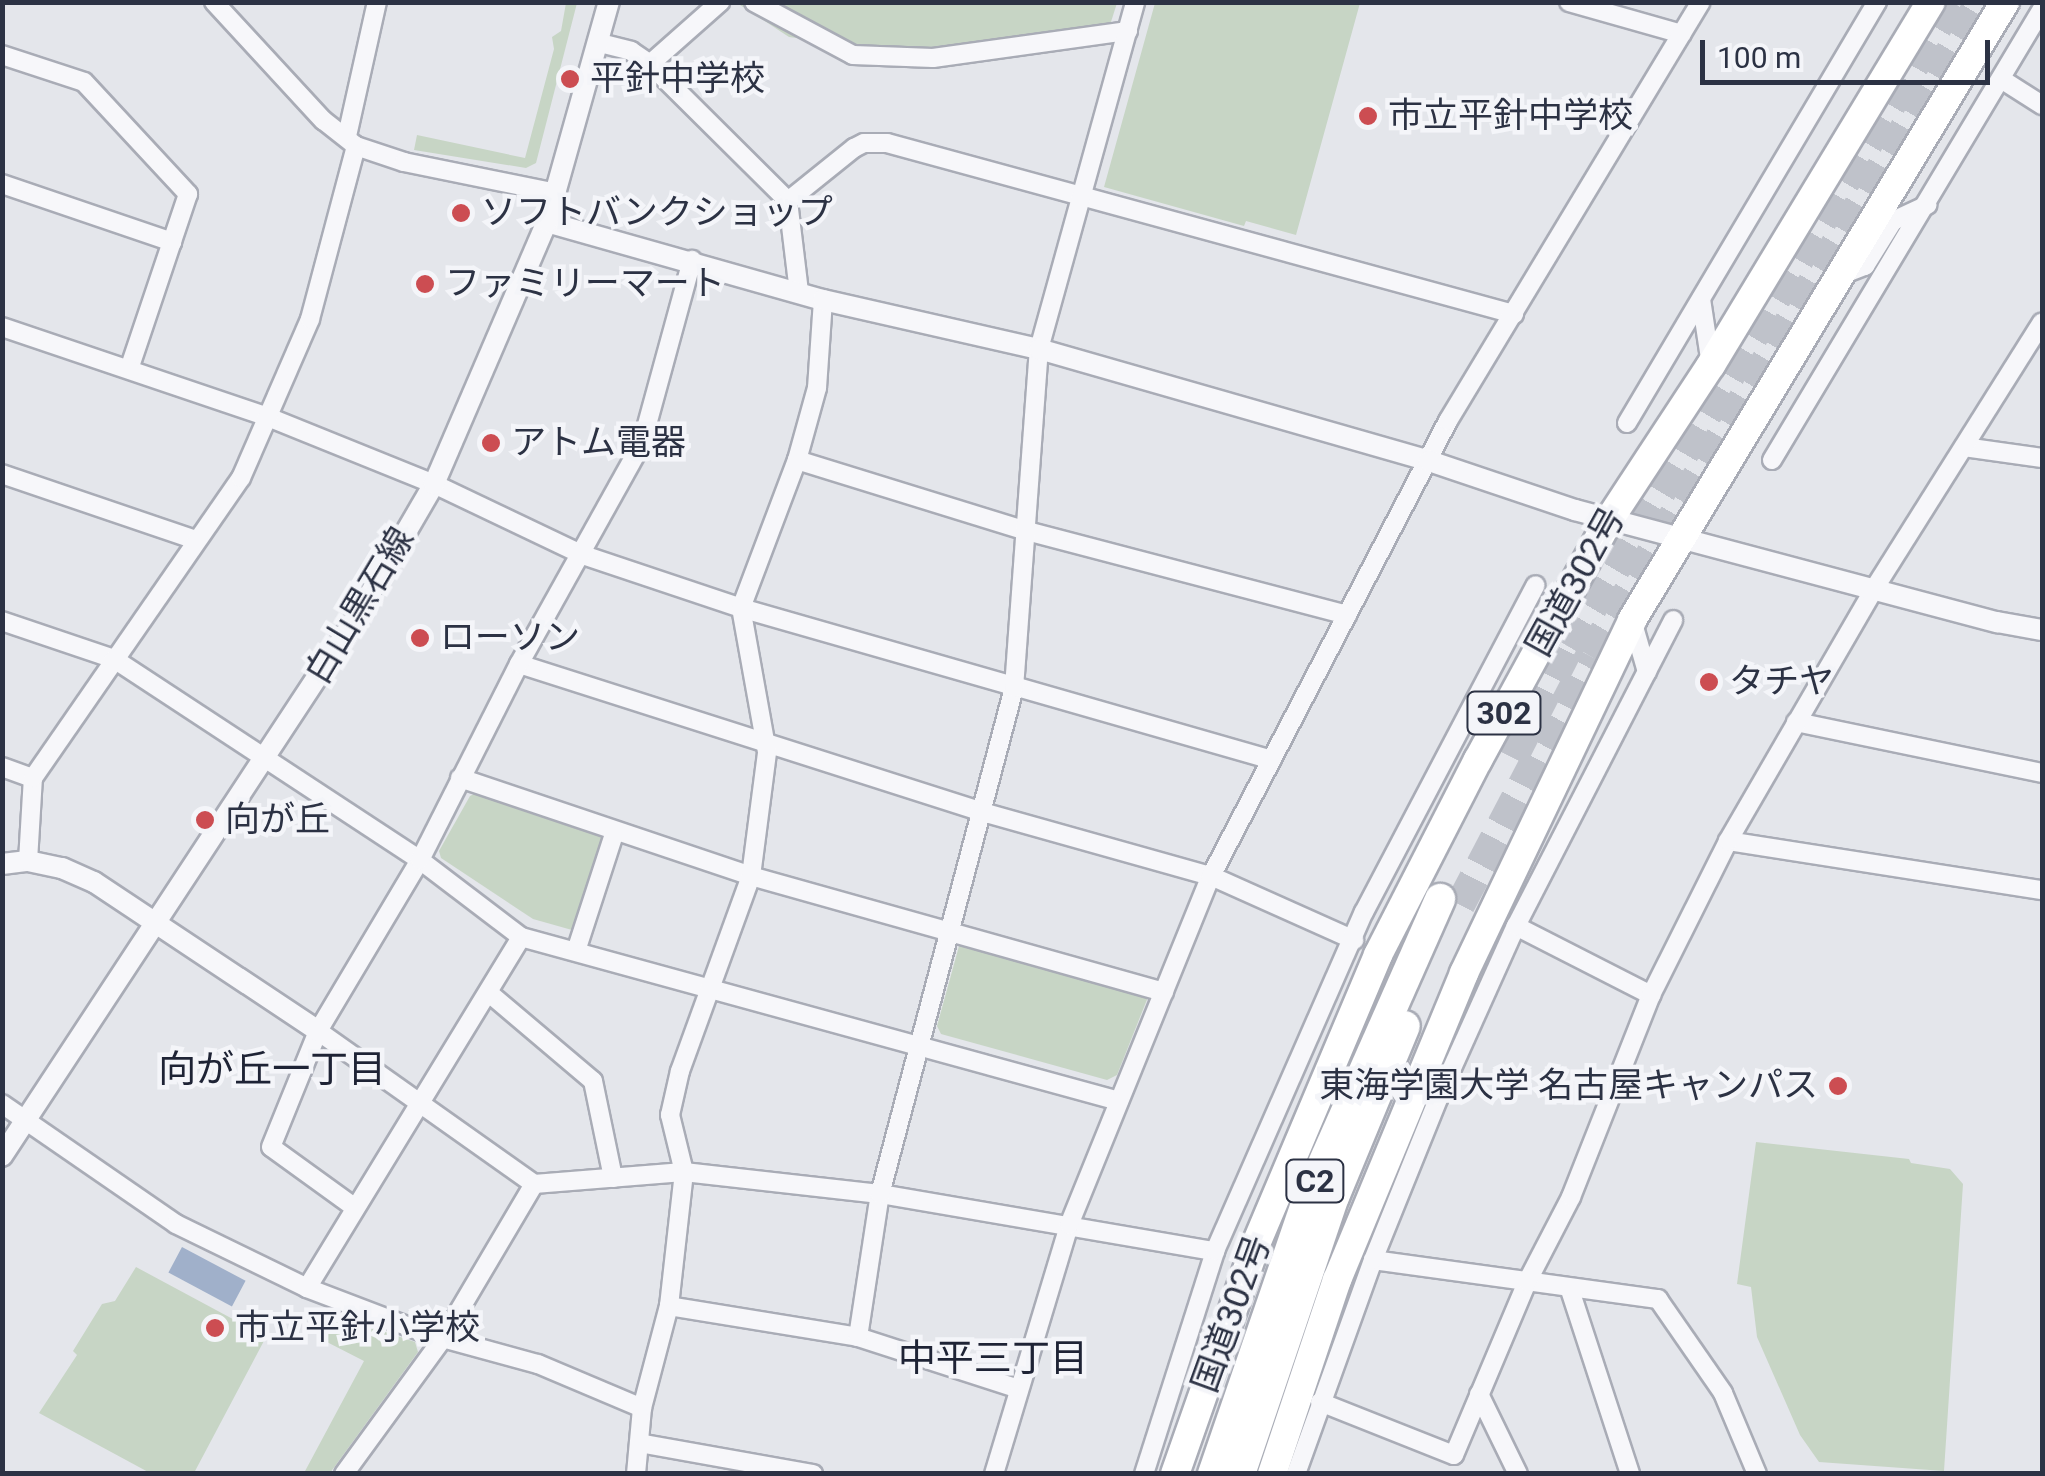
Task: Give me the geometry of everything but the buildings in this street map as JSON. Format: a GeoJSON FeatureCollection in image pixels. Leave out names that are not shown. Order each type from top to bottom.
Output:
{"type":"FeatureCollection","features":[{"type":"Feature","properties":{"kind":"highway","name":"国道302号"},"geometry":{"type":"LineString","coordinates":[[1176,1474],[1256,1244],[1378,955],[1478,760],[1609,520],[1711,365],[1932,2]]}},
{"type":"Feature","properties":{"kind":"highway","name":"国道302号"},"geometry":{"type":"LineString","coordinates":[[1272,1474],[1337,1280],[1464,973],[1632,620],[2005,2]]}},
{"type":"Feature","properties":{"kind":"highway","name":"C2"},"geometry":{"type":"LineString","coordinates":[[1214,1474],[1310,1195],[1450,902],[1334,1197],[1240,1474]]}},
{"type":"Feature","properties":{"kind":"street"},"geometry":{"type":"LineString","coordinates":[[214,2],[323,120],[352,141],[404,162],[557,192]]}},
{"type":"Feature","properties":{"kind":"street"},"geometry":{"type":"LineString","coordinates":[[28,862],[33,778],[241,478],[310,319],[352,141],[377,2]]}},
{"type":"Feature","properties":{"kind":"street","name":"白山黒石線"},"geometry":{"type":"LineString","coordinates":[[2,1156],[356,618],[434,484],[547,222],[600,43],[608,2]]}},
{"type":"Feature","properties":{"kind":"street"},"geometry":{"type":"LineString","coordinates":[[650,64],[720,2]]}},
{"type":"Feature","properties":{"kind":"street"},"geometry":{"type":"LineString","coordinates":[[754,2],[853,55],[933,58],[1128,31]]}},
{"type":"Feature","properties":{"kind":"street"},"geometry":{"type":"LineString","coordinates":[[858,1337],[880,1194],[947,929],[1014,688],[1039,350],[1135,2]]}},
{"type":"Feature","properties":{"kind":"street"},"geometry":{"type":"LineString","coordinates":[[1569,2],[1682,34]]}},
{"type":"Feature","properties":{"kind":"street"},"geometry":{"type":"LineString","coordinates":[[994,1474],[1069,1225],[1212,876],[1428,461],[1701,2]]}},
{"type":"Feature","properties":{"kind":"street"},"geometry":{"type":"LineString","coordinates":[[1627,423],[1877,2]]}},
{"type":"Feature","properties":{"kind":"street"},"geometry":{"type":"LineString","coordinates":[[1772,460],[2042,9]]}},
{"type":"Feature","properties":{"kind":"street"},"geometry":{"type":"LineString","coordinates":[[600,43],[630,52],[650,64],[788,201],[798,292]]}},
{"type":"Feature","properties":{"kind":"street"},"geometry":{"type":"LineString","coordinates":[[2,56],[84,82],[188,194],[129,368]]}},
{"type":"Feature","properties":{"kind":"street"},"geometry":{"type":"LineString","coordinates":[[2001,79],[2042,105]]}},
{"type":"Feature","properties":{"kind":"street"},"geometry":{"type":"LineString","coordinates":[[788,201],[854,148],[874,143],[1514,314]]}},
{"type":"Feature","properties":{"kind":"street"},"geometry":{"type":"LineString","coordinates":[[2,184],[172,242]]}},
{"type":"Feature","properties":{"kind":"street"},"geometry":{"type":"LineString","coordinates":[[1841,275],[1865,266],[1893,222],[1927,204]]}},
{"type":"Feature","properties":{"kind":"street"},"geometry":{"type":"LineString","coordinates":[[547,222],[823,300],[1039,350],[1428,461],[1609,520],[2042,630]]}},
{"type":"Feature","properties":{"kind":"street"},"geometry":{"type":"LineString","coordinates":[[354,1207],[272,1147],[318,1032],[420,860],[518,664],[642,443],[692,260]]}},
{"type":"Feature","properties":{"kind":"street"},"geometry":{"type":"LineString","coordinates":[[1701,299],[1711,365]]}},
{"type":"Feature","properties":{"kind":"street"},"geometry":{"type":"LineString","coordinates":[[636,1474],[642,1408],[668,1306],[684,1172],[670,1115],[680,1071],[712,992],[751,876],[765,744],[741,608],[796,460],[818,388],[823,300]]}},
{"type":"Feature","properties":{"kind":"street"},"geometry":{"type":"LineString","coordinates":[[2,327],[268,418],[434,484],[583,554],[741,608],[1272,760]]}},
{"type":"Feature","properties":{"kind":"street"},"geometry":{"type":"LineString","coordinates":[[1320,1402],[1454,1455],[1527,1282],[1571,1197],[1652,995],[1728,841],[1874,589],[2040,330]]}},
{"type":"Feature","properties":{"kind":"street"},"geometry":{"type":"LineString","coordinates":[[1964,446],[2042,458]]}},
{"type":"Feature","properties":{"kind":"street"},"geometry":{"type":"LineString","coordinates":[[796,460],[1027,531],[1348,615]]}},
{"type":"Feature","properties":{"kind":"street"},"geometry":{"type":"LineString","coordinates":[[2,474],[196,540]]}},
{"type":"Feature","properties":{"kind":"street"},"geometry":{"type":"LineString","coordinates":[[1144,1474],[1215,1251],[1364,912],[1536,585]]}},
{"type":"Feature","properties":{"kind":"street"},"geometry":{"type":"LineString","coordinates":[[1632,620],[1647,672]]}},
{"type":"Feature","properties":{"kind":"street"},"geometry":{"type":"LineString","coordinates":[[1296,1474],[1373,1260],[1439,1096],[1516,926],[1673,620]]}},
{"type":"Feature","properties":{"kind":"street"},"geometry":{"type":"LineString","coordinates":[[2,621],[114,658],[420,860],[522,937],[918,1049],[1119,1101]]}},
{"type":"Feature","properties":{"kind":"street"},"geometry":{"type":"LineString","coordinates":[[518,664],[980,811],[1212,876],[1354,940]]}},
{"type":"Feature","properties":{"kind":"street"},"geometry":{"type":"LineString","coordinates":[[1796,722],[2042,773]]}},
{"type":"Feature","properties":{"kind":"street"},"geometry":{"type":"LineString","coordinates":[[1448,752],[1478,760]]}},
{"type":"Feature","properties":{"kind":"street"},"geometry":{"type":"LineString","coordinates":[[2,768],[33,778]]}},
{"type":"Feature","properties":{"kind":"street"},"geometry":{"type":"LineString","coordinates":[[460,778],[751,876],[1164,992]]}},
{"type":"Feature","properties":{"kind":"street"},"geometry":{"type":"LineString","coordinates":[[576,951],[614,831]]}},
{"type":"Feature","properties":{"kind":"street"},"geometry":{"type":"LineString","coordinates":[[1728,841],[2042,890]]}},
{"type":"Feature","properties":{"kind":"street"},"geometry":{"type":"LineString","coordinates":[[2,864],[28,862],[62,868],[94,882],[318,1032],[534,1184],[684,1172],[880,1194],[1215,1251]]}},
{"type":"Feature","properties":{"kind":"street"},"geometry":{"type":"LineString","coordinates":[[1516,926],[1652,995]]}},
{"type":"Feature","properties":{"kind":"street"},"geometry":{"type":"LineString","coordinates":[[307,1288],[354,1207],[421,1108],[522,937]]}},
{"type":"Feature","properties":{"kind":"street"},"geometry":{"type":"LineString","coordinates":[[489,993],[594,1080],[614,1178]]}},
{"type":"Feature","properties":{"kind":"street"},"geometry":{"type":"LineString","coordinates":[[2,1104],[176,1224],[307,1288],[443,1338],[538,1364],[642,1408]]}},
{"type":"Feature","properties":{"kind":"street"},"geometry":{"type":"LineString","coordinates":[[352,1471],[443,1338],[534,1184]]}},
{"type":"Feature","properties":{"kind":"street"},"geometry":{"type":"LineString","coordinates":[[1373,1260],[1570,1290],[1658,1298],[1723,1393],[1757,1474]]}},
{"type":"Feature","properties":{"kind":"street"},"geometry":{"type":"LineString","coordinates":[[1570,1290],[1630,1474]]}},
{"type":"Feature","properties":{"kind":"street"},"geometry":{"type":"LineString","coordinates":[[668,1306],[858,1337],[1020,1388]]}},
{"type":"Feature","properties":{"kind":"street"},"geometry":{"type":"LineString","coordinates":[[1479,1394],[1518,1474]]}},
{"type":"Feature","properties":{"kind":"street"},"geometry":{"type":"LineString","coordinates":[[639,1442],[813,1474]]}},
{"type":"Feature","properties":{"kind":"green space"},"geometry":{"type":"Polygon","coordinates":[[[566,3],[577,3],[536,163],[526,168],[414,150],[417,135],[525,158],[554,49],[552,37],[561,31],[566,3]]]}},
{"type":"Feature","properties":{"kind":"green space"},"geometry":{"type":"Polygon","coordinates":[[[737,3],[1117,3],[1110,25],[947,49],[859,46],[789,37],[737,3]]]}},
{"type":"Feature","properties":{"kind":"green space"},"geometry":{"type":"Polygon","coordinates":[[[1155,3],[1360,3],[1296,235],[1246,221],[1244,226],[1104,187],[1155,3]]]}},
{"type":"Feature","properties":{"kind":"green space"},"geometry":{"type":"Polygon","coordinates":[[[476,793],[602,833],[606,842],[579,926],[572,930],[533,919],[441,858],[439,851],[470,796],[476,793]]]}},
{"type":"Feature","properties":{"kind":"green space"},"geometry":{"type":"Polygon","coordinates":[[[966,941],[1143,989],[1148,997],[1117,1075],[1107,1080],[941,1034],[937,1026],[959,946],[966,941]]]}},
{"type":"Feature","properties":{"kind":"green space"},"geometry":{"type":"Polygon","coordinates":[[[1756,1142],[1909,1159],[1911,1163],[1950,1169],[1963,1184],[1944,1471],[1819,1462],[1800,1435],[1757,1337],[1751,1287],[1737,1284],[1756,1142]]]}},
{"type":"Feature","properties":{"kind":"green space"},"geometry":{"type":"Polygon","coordinates":[[[136,1267],[266,1337],[194,1473],[150,1473],[39,1413],[77,1355],[73,1351],[102,1304],[115,1301],[136,1267]]]}},
{"type":"Feature","properties":{"kind":"green space"},"geometry":{"type":"Polygon","coordinates":[[[329,1313],[415,1342],[418,1352],[330,1473],[304,1473],[364,1361],[319,1338],[329,1313]]]}},
{"type":"Feature","properties":{"kind":"water"},"geometry":{"type":"Polygon","coordinates":[[[182,1247],[246,1281],[232,1306],[168,1273],[182,1247]]]}},
{"type":"Feature","properties":{"kind":"tunnel"},"geometry":{"type":"LineString","coordinates":[[1513,758],[1569,647],[1952,2]]}},
{"type":"Feature","properties":{"kind":"tunnel"},"geometry":{"type":"LineString","coordinates":[[1460,905],[1590,656],[1980,2]]}},
{"type":"Feature","properties":{"kind":"place","name":"平針中学校"},"geometry":{"type":"Point","coordinates":[570,79]}},
{"type":"Feature","properties":{"kind":"place","name":"市立平針中学校"},"geometry":{"type":"Point","coordinates":[1368,116]}},
{"type":"Feature","properties":{"kind":"place","name":"ソフトバンクショップ"},"geometry":{"type":"Point","coordinates":[461,213]}},
{"type":"Feature","properties":{"kind":"place","name":"ファミリーマート"},"geometry":{"type":"Point","coordinates":[425,284]}},
{"type":"Feature","properties":{"kind":"place","name":"アトム電器"},"geometry":{"type":"Point","coordinates":[491,443]}},
{"type":"Feature","properties":{"kind":"place","name":"ローソン"},"geometry":{"type":"Point","coordinates":[420,638]}},
{"type":"Feature","properties":{"kind":"place","name":"タチヤ"},"geometry":{"type":"Point","coordinates":[1709,682]}},
{"type":"Feature","properties":{"kind":"place","name":"向が丘"},"geometry":{"type":"Point","coordinates":[205,820]}},
{"type":"Feature","properties":{"kind":"place","name":"東海学園大学 名古屋キャンパス"},"geometry":{"type":"Point","coordinates":[1838,1086]}},
{"type":"Feature","properties":{"kind":"place","name":"市立平針小学校"},"geometry":{"type":"Point","coordinates":[215,1328]}},
{"type":"Feature","properties":{"kind":"district","name":"向が丘一丁目"},"geometry":{"type":"Point","coordinates":[272,1070]}},
{"type":"Feature","properties":{"kind":"district","name":"中平三丁目"},"geometry":{"type":"Point","coordinates":[993,1359]}}]}
